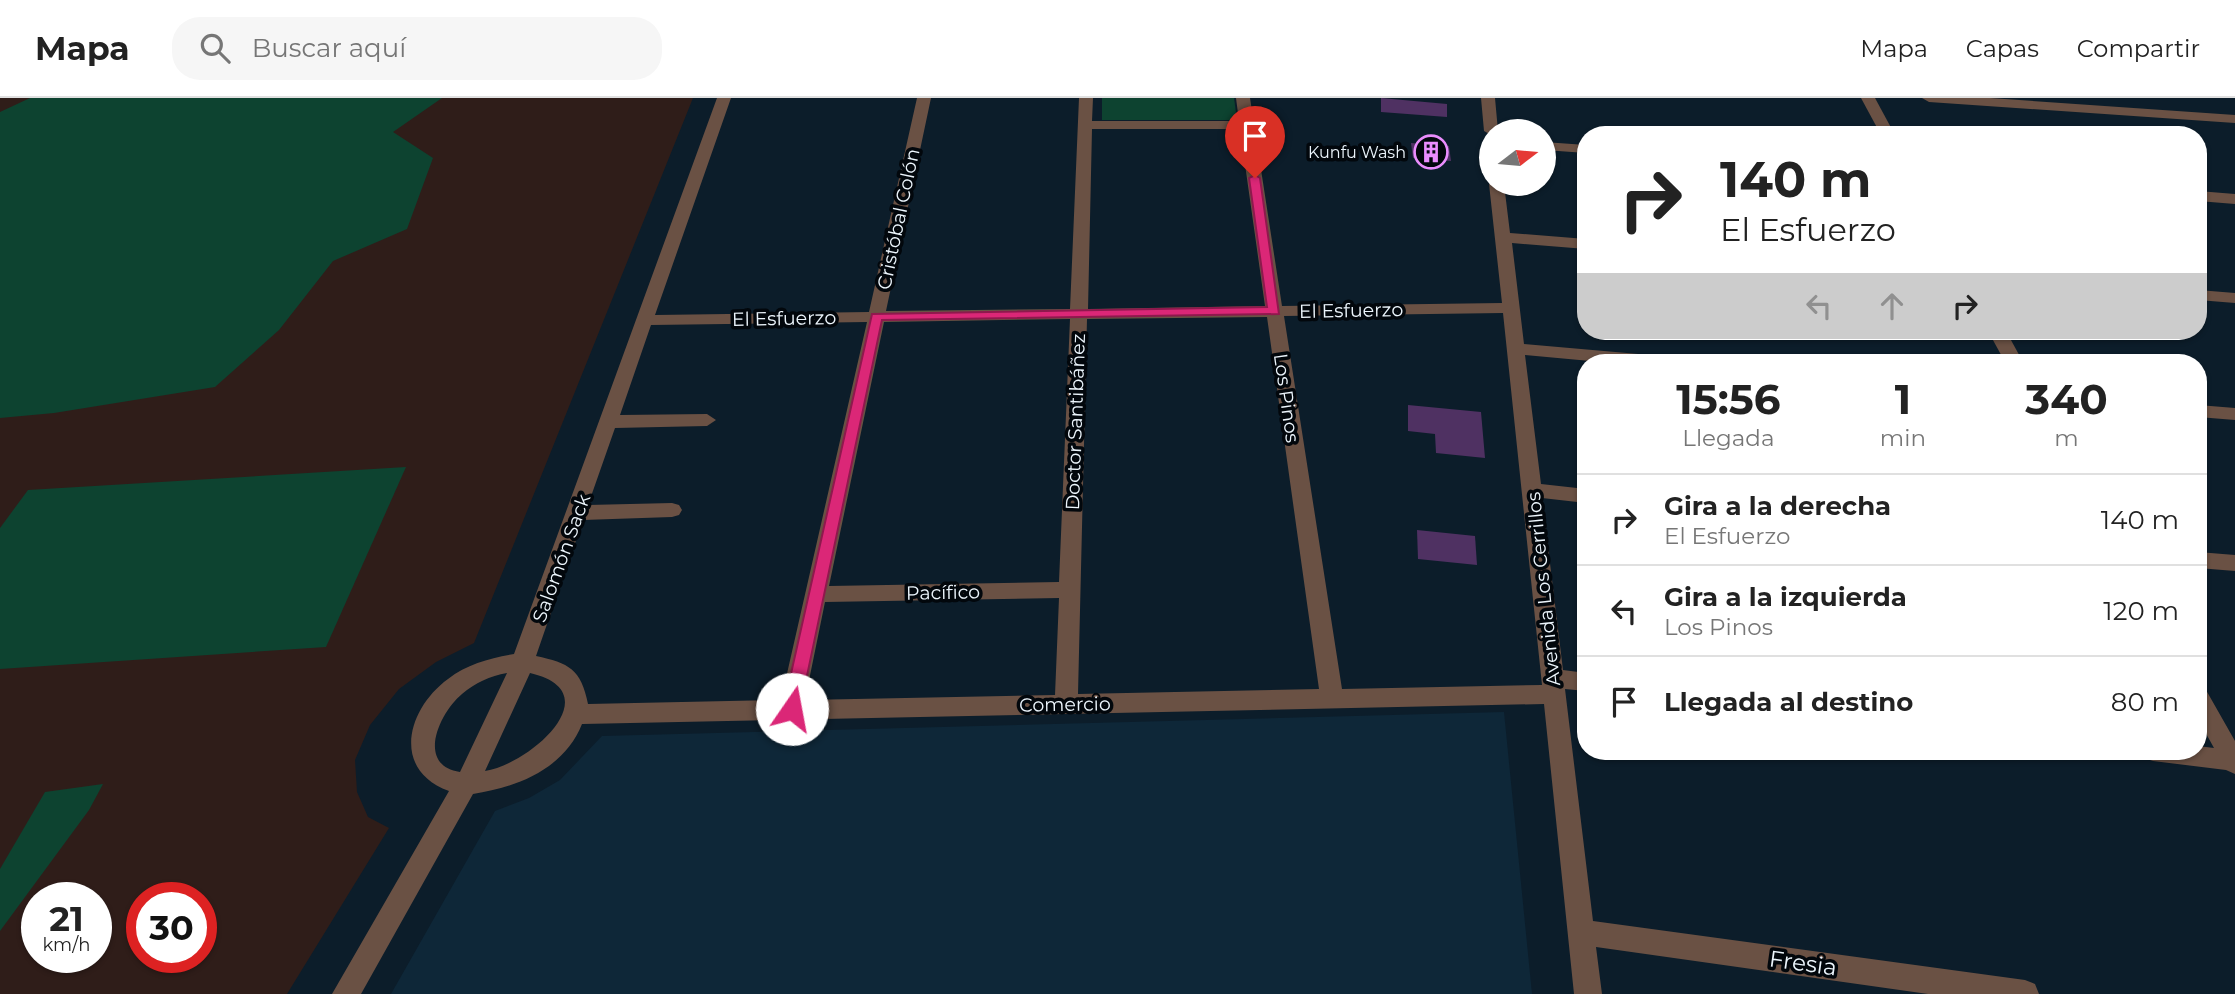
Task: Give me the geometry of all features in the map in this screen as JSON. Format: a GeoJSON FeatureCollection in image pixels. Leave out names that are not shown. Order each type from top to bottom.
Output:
{"type":"FeatureCollection","features":[{"type":"Feature","properties":{"kind":"street","name":"Salomón Sack"},"geometry":{"type":"LineString","coordinates":[[346,994],[467,784],[501,718],[524,662],[724,98]]}},
{"type":"Feature","properties":{"kind":"street","name":"Cristóbal Colón"},"geometry":{"type":"LineString","coordinates":[[792,709],[924,98]]}},
{"type":"Feature","properties":{"kind":"street","name":"Doctor Santibáñez"},"geometry":{"type":"LineString","coordinates":[[1066,704],[1086,98]]}},
{"type":"Feature","properties":{"kind":"street","name":"Los Pinos"},"geometry":{"type":"LineString","coordinates":[[1243,98],[1332,698]]}},
{"type":"Feature","properties":{"kind":"street"},"geometry":{"type":"LineString","coordinates":[[1488,98],[1490,119]]}},
{"type":"Feature","properties":{"kind":"street"},"geometry":{"type":"LineString","coordinates":[[1868,98],[1883,126]]}},
{"type":"Feature","properties":{"kind":"street"},"geometry":{"type":"LineString","coordinates":[[1929,98],[2235,119]]}},
{"type":"Feature","properties":{"kind":"street"},"geometry":{"type":"LineString","coordinates":[[1085,125],[1247,125]]}},
{"type":"Feature","properties":{"kind":"street"},"geometry":{"type":"LineString","coordinates":[[1556,147],[1577,148]]}},
{"type":"Feature","properties":{"kind":"street","name":"Avenida Los Cerrillos"},"geometry":{"type":"LineString","coordinates":[[1498,196],[1588,994]]}},
{"type":"Feature","properties":{"kind":"street"},"geometry":{"type":"LineString","coordinates":[[2207,197],[2235,199]]}},
{"type":"Feature","properties":{"kind":"street"},"geometry":{"type":"LineString","coordinates":[[1503,237],[1577,243]]}},
{"type":"Feature","properties":{"kind":"street"},"geometry":{"type":"LineString","coordinates":[[2207,296],[2235,298]]}},
{"type":"Feature","properties":{"kind":"street","name":"El Esfuerzo"},"geometry":{"type":"LineString","coordinates":[[646,320],[1511,308]]}},
{"type":"Feature","properties":{"kind":"street"},"geometry":{"type":"LineString","coordinates":[[1516,349],[1577,354]]}},
{"type":"Feature","properties":{"kind":"street"},"geometry":{"type":"LineString","coordinates":[[2207,412],[2235,414]]}},
{"type":"Feature","properties":{"kind":"street"},"geometry":{"type":"LineString","coordinates":[[609,422],[707,420]]}},
{"type":"Feature","properties":{"kind":"street"},"geometry":{"type":"LineString","coordinates":[[1532,490],[1577,495]]}},
{"type":"Feature","properties":{"kind":"street"},"geometry":{"type":"LineString","coordinates":[[577,513],[672,510]]}},
{"type":"Feature","properties":{"kind":"street"},"geometry":{"type":"LineString","coordinates":[[2207,560],[2235,563]]}},
{"type":"Feature","properties":{"kind":"street","name":"Pacífico"},"geometry":{"type":"LineString","coordinates":[[816,594],[1070,590]]}},
{"type":"Feature","properties":{"kind":"street"},"geometry":{"type":"LineString","coordinates":[[524,662],[551,667],[569,681],[576,702],[575,714],[561,741],[535,764],[501,780],[467,784],[439,775],[423,757],[421,745],[427,719],[447,693],[468,678],[491,667],[524,662]]}},
{"type":"Feature","properties":{"kind":"street","name":"Comercio"},"geometry":{"type":"LineString","coordinates":[[575,714],[1332,698],[1577,683]]}},
{"type":"Feature","properties":{"kind":"street"},"geometry":{"type":"LineString","coordinates":[[2207,712],[2234,762]]}},
{"type":"Feature","properties":{"kind":"street"},"geometry":{"type":"LineString","coordinates":[[2207,758],[2234,762]]}},
{"type":"Feature","properties":{"kind":"street","name":"Fresia"},"geometry":{"type":"LineString","coordinates":[[1581,932],[2025,994]]}},
{"type":"Feature","properties":{"kind":"shaded area"},"geometry":{"type":"Polygon","coordinates":[[[0,98],[693,98],[474,643],[436,662],[399,689],[370,725],[355,760],[357,792],[368,817],[389,828],[287,994],[0,994],[0,98]]]}},
{"type":"Feature","properties":{"kind":"shaded area"},"geometry":{"type":"Polygon","coordinates":[[[1504,712],[1532,994],[391,994],[495,811],[529,798],[560,780],[602,736],[1504,712]]]}},
{"type":"Feature","properties":{"kind":"green space"},"geometry":{"type":"Polygon","coordinates":[[[30,98],[442,98],[393,132],[433,158],[407,229],[333,261],[279,330],[215,387],[54,413],[0,418],[0,112],[30,98]]]}},
{"type":"Feature","properties":{"kind":"green space"},"geometry":{"type":"Polygon","coordinates":[[[1102,98],[1234,98],[1237,120],[1102,120],[1102,98]]]}},
{"type":"Feature","properties":{"kind":"green space"},"geometry":{"type":"Polygon","coordinates":[[[406,467],[326,647],[0,669],[0,528],[28,490],[406,467]]]}},
{"type":"Feature","properties":{"kind":"green space"},"geometry":{"type":"Polygon","coordinates":[[[103,784],[89,810],[36,882],[21,882],[21,902],[0,931],[0,869],[45,792],[103,784]]]}},
{"type":"Feature","properties":{"kind":"building"},"geometry":{"type":"Polygon","coordinates":[[[1381,98],[1447,104],[1447,117],[1381,112],[1381,98]]]}},
{"type":"Feature","properties":{"kind":"building","name":"Kunfu Wash"},"geometry":{"type":"Polygon","coordinates":[[[1411,143],[1449,146],[1451,161],[1413,158],[1411,143]]]}},
{"type":"Feature","properties":{"kind":"building"},"geometry":{"type":"Polygon","coordinates":[[[1408,405],[1481,412],[1485,458],[1436,453],[1435,434],[1408,431],[1408,405]]]}},
{"type":"Feature","properties":{"kind":"building"},"geometry":{"type":"Polygon","coordinates":[[[1417,530],[1475,536],[1477,565],[1418,559],[1417,530]]]}},
{"type":"Feature","properties":{"kind":"place","name":"Kunfu Wash"},"geometry":{"type":"Point","coordinates":[1431,152]}},
{"type":"Feature","properties":{"kind":"route"},"geometry":{"type":"LineString","coordinates":[[792,709],[876,317],[1274,311],[1255,178]]}}]}
